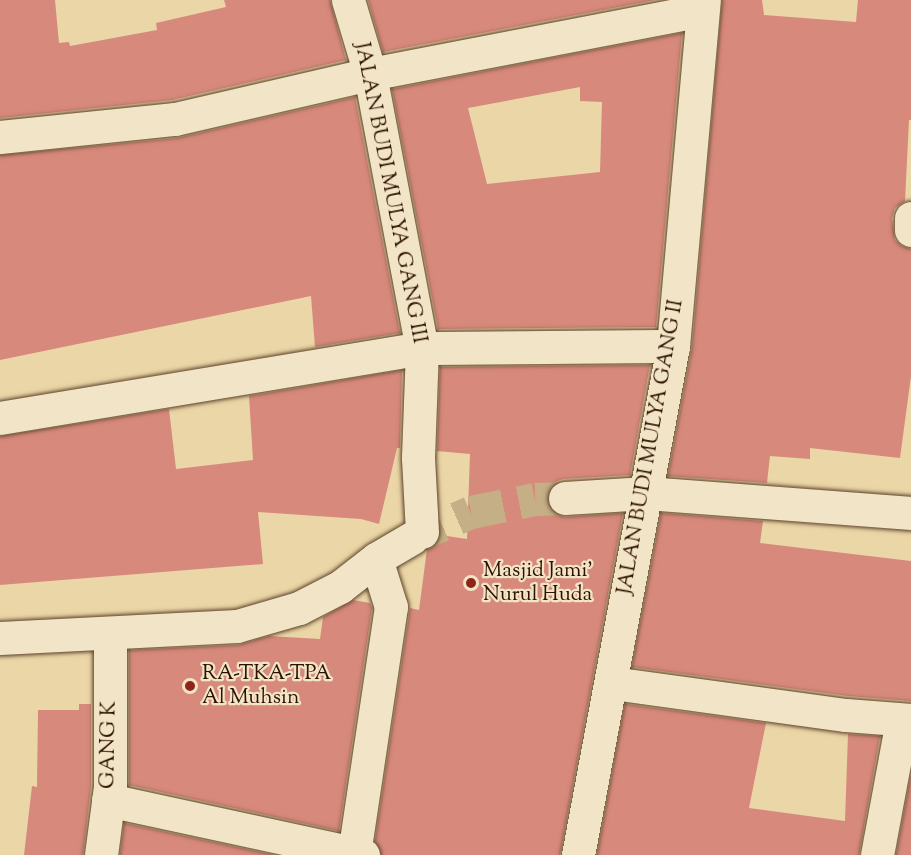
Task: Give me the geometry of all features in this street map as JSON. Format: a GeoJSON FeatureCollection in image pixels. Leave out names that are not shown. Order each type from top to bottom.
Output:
{"type":"FeatureCollection","features":[{"type":"Feature","properties":{"kind":"street","name":"JALAN BUDI MULYA GANG III"},"geometry":{"type":"LineString","coordinates":[[348,0],[370,74],[422,348],[417,535],[376,559]]}},
{"type":"Feature","properties":{"kind":"street"},"geometry":{"type":"LineString","coordinates":[[0,137],[175,119],[370,74],[703,5]]}},
{"type":"Feature","properties":{"kind":"street","name":"JALAN BUDI MULYA GANG II"},"geometry":{"type":"LineString","coordinates":[[578,855],[612,683],[634,547],[673,346],[703,5]]}},
{"type":"Feature","properties":{"kind":"street"},"geometry":{"type":"LineString","coordinates":[[911,218],[911,230]]}},
{"type":"Feature","properties":{"kind":"street"},"geometry":{"type":"LineString","coordinates":[[0,418],[422,348],[673,346]]}},
{"type":"Feature","properties":{"kind":"street"},"geometry":{"type":"LineString","coordinates":[[565,498],[646,493],[911,513]]}},
{"type":"Feature","properties":{"kind":"street"},"geometry":{"type":"LineString","coordinates":[[0,638],[237,626],[309,603],[340,587],[376,559],[391,607],[358,854],[108,800]]}},
{"type":"Feature","properties":{"kind":"street","name":"GANG K"},"geometry":{"type":"LineString","coordinates":[[101,855],[108,800],[110,634]]}},
{"type":"Feature","properties":{"kind":"street"},"geometry":{"type":"LineString","coordinates":[[612,683],[846,715],[907,720],[877,855]]}},
{"type":"Feature","properties":{"kind":"building"},"geometry":{"type":"Polygon","coordinates":[[[0,0],[55,0],[59,43],[69,42],[70,46],[157,30],[156,23],[226,7],[224,0],[330,0],[346,60],[172,100],[0,118],[0,0]]]}},
{"type":"Feature","properties":{"kind":"building"},"geometry":{"type":"Polygon","coordinates":[[[368,0],[655,0],[383,52],[368,0]]]}},
{"type":"Feature","properties":{"kind":"building"},"geometry":{"type":"Polygon","coordinates":[[[722,0],[762,0],[764,15],[856,22],[858,0],[911,0],[911,120],[909,120],[905,201],[895,208],[892,218],[895,240],[911,249],[911,376],[900,458],[810,448],[810,459],[770,456],[767,483],[668,476],[692,348],[722,0]]]}},
{"type":"Feature","properties":{"kind":"building"},"geometry":{"type":"Polygon","coordinates":[[[682,33],[656,327],[438,329],[392,89],[682,33]],[[580,87],[468,108],[487,184],[600,172],[602,102],[580,101],[580,87]]]}},
{"type":"Feature","properties":{"kind":"building"},"geometry":{"type":"Polygon","coordinates":[[[355,97],[400,333],[315,347],[311,296],[0,360],[0,155],[177,138],[355,97]]]}},
{"type":"Feature","properties":{"kind":"building"},"geometry":{"type":"Polygon","coordinates":[[[650,365],[630,475],[563,479],[555,482],[549,489],[546,499],[550,509],[557,515],[566,517],[623,513],[560,855],[381,855],[375,841],[410,608],[419,610],[427,549],[438,541],[440,535],[467,539],[470,454],[437,451],[440,367],[650,365]]]}},
{"type":"Feature","properties":{"kind":"building"},"geometry":{"type":"Polygon","coordinates":[[[402,370],[400,448],[397,448],[379,524],[361,519],[258,512],[263,564],[0,585],[0,436],[169,409],[176,469],[253,460],[249,396],[402,370]]]}},
{"type":"Feature","properties":{"kind":"building"},"geometry":{"type":"Polygon","coordinates":[[[661,513],[763,521],[760,543],[911,561],[911,701],[848,696],[632,667],[661,513]]]}},
{"type":"Feature","properties":{"kind":"building"},"geometry":{"type":"Polygon","coordinates":[[[353,600],[370,603],[372,608],[339,831],[129,785],[129,650],[238,645],[269,636],[320,639],[323,617],[353,600]]]}},
{"type":"Feature","properties":{"kind":"building"},"geometry":{"type":"Polygon","coordinates":[[[79,704],[91,704],[91,786],[83,855],[24,855],[32,786],[37,787],[38,710],[79,710],[79,704]]]}},
{"type":"Feature","properties":{"kind":"building"},"geometry":{"type":"Polygon","coordinates":[[[625,704],[766,723],[749,808],[845,821],[848,734],[880,736],[859,855],[597,855],[625,704]]]}},
{"type":"Feature","properties":{"kind":"building"},"geometry":{"type":"Polygon","coordinates":[[[911,774],[911,855],[896,855],[911,774]]]}},
{"type":"Feature","properties":{"kind":"building"},"geometry":{"type":"Polygon","coordinates":[[[124,823],[274,855],[120,855],[124,823]]]}},
{"type":"Feature","properties":{"kind":"tunnel"},"geometry":{"type":"LineString","coordinates":[[412,538],[471,512],[535,499],[565,498]]}},
{"type":"Feature","properties":{"kind":"place","name":"Masjid Jami' Nurul Huda"},"geometry":{"type":"Point","coordinates":[471,583]}},
{"type":"Feature","properties":{"kind":"place","name":"RA-TKA-TPA Al Muhsin"},"geometry":{"type":"Point","coordinates":[190,686]}}]}
